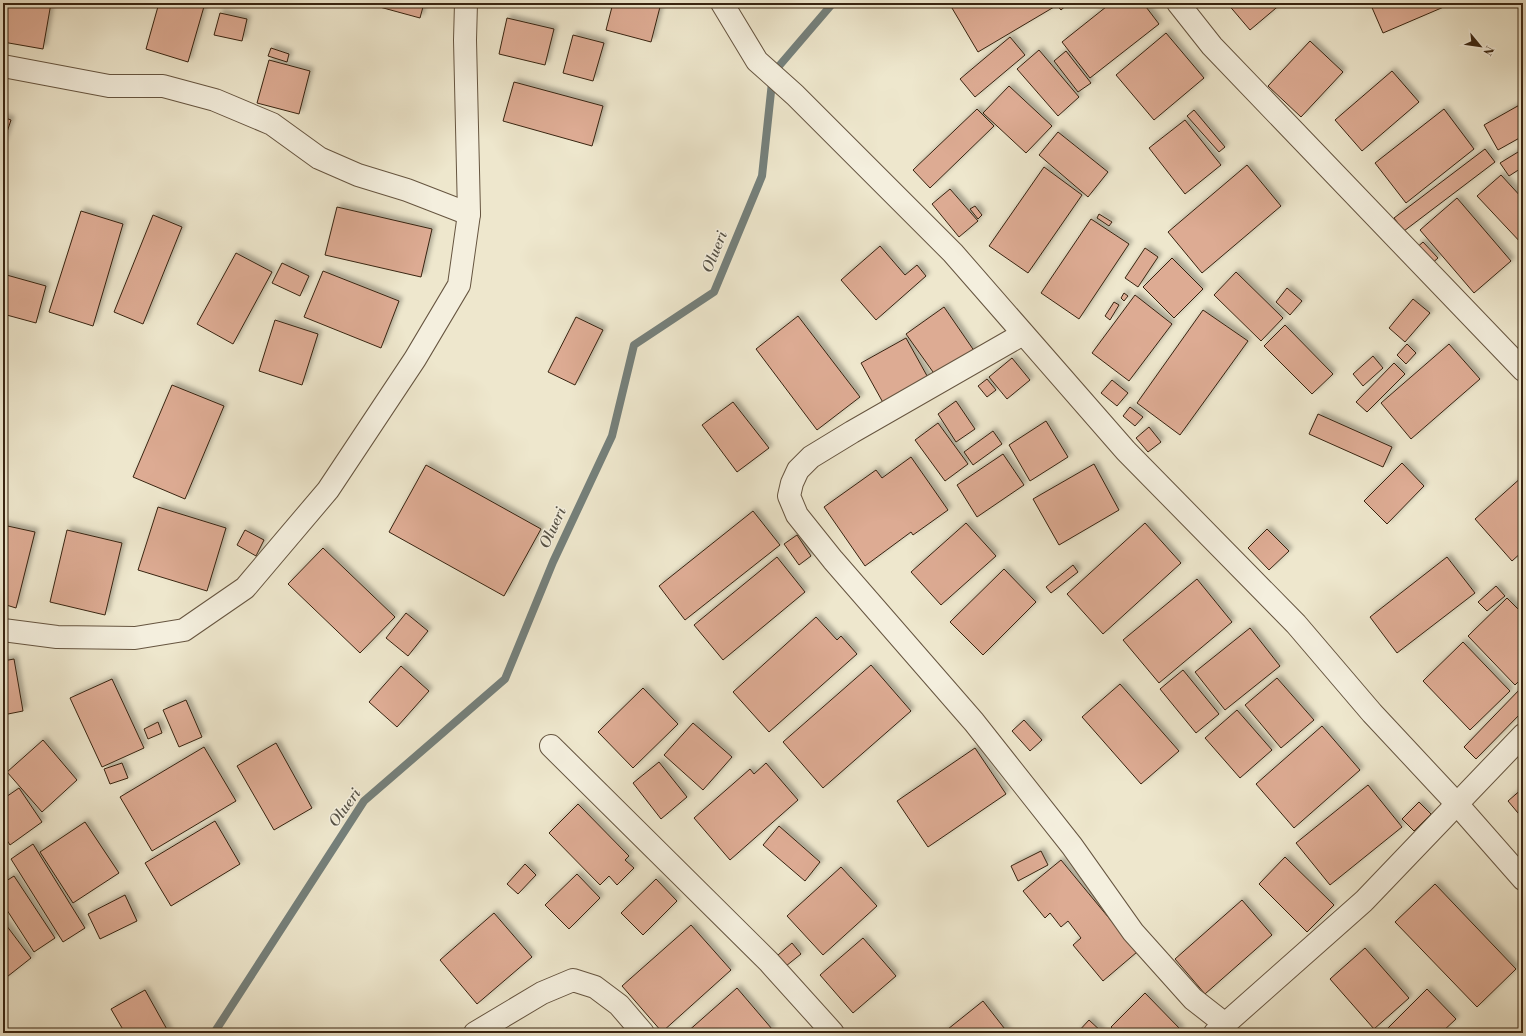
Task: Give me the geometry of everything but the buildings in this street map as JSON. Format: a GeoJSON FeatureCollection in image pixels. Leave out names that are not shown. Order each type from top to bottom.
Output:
{"type":"FeatureCollection","features":[{"type":"Feature","properties":{"kind":"street"},"geometry":{"type":"LineString","coordinates":[[3,630],[57,637],[135,638],[184,630],[245,588],[328,490],[415,359],[459,285],[470,214],[465,40],[466,3]]}},
{"type":"Feature","properties":{"kind":"street"},"geometry":{"type":"LineString","coordinates":[[722,3],[756,61],[794,95],[953,253],[1126,451],[1296,624],[1372,714],[1457,804],[1523,878]]}},
{"type":"Feature","properties":{"kind":"street"},"geometry":{"type":"LineString","coordinates":[[1178,3],[1212,46],[1523,370]]}},
{"type":"Feature","properties":{"kind":"street"},"geometry":{"type":"LineString","coordinates":[[3,66],[109,86],[163,86],[215,100],[272,124],[319,158],[358,176],[407,190],[470,214]]}},
{"type":"Feature","properties":{"kind":"street"},"geometry":{"type":"LineString","coordinates":[[1023,334],[811,457],[798,470],[792,482],[789,496],[797,515],[833,560],[974,722],[1072,846],[1133,932],[1220,1029],[1364,901],[1523,735]]}},
{"type":"Feature","properties":{"kind":"street"},"geometry":{"type":"LineString","coordinates":[[551,746],[769,962],[833,1033]]}},
{"type":"Feature","properties":{"kind":"street"},"geometry":{"type":"LineString","coordinates":[[475,1033],[542,993],[573,980],[595,987],[619,1005],[643,1033]]}},
{"type":"Feature","properties":{"kind":"waterway","name":"Olueri"},"geometry":{"type":"LineString","coordinates":[[214,1033],[364,801],[505,679],[553,562],[612,436],[634,345],[714,292],[762,176],[773,73],[833,3]]}}]}
